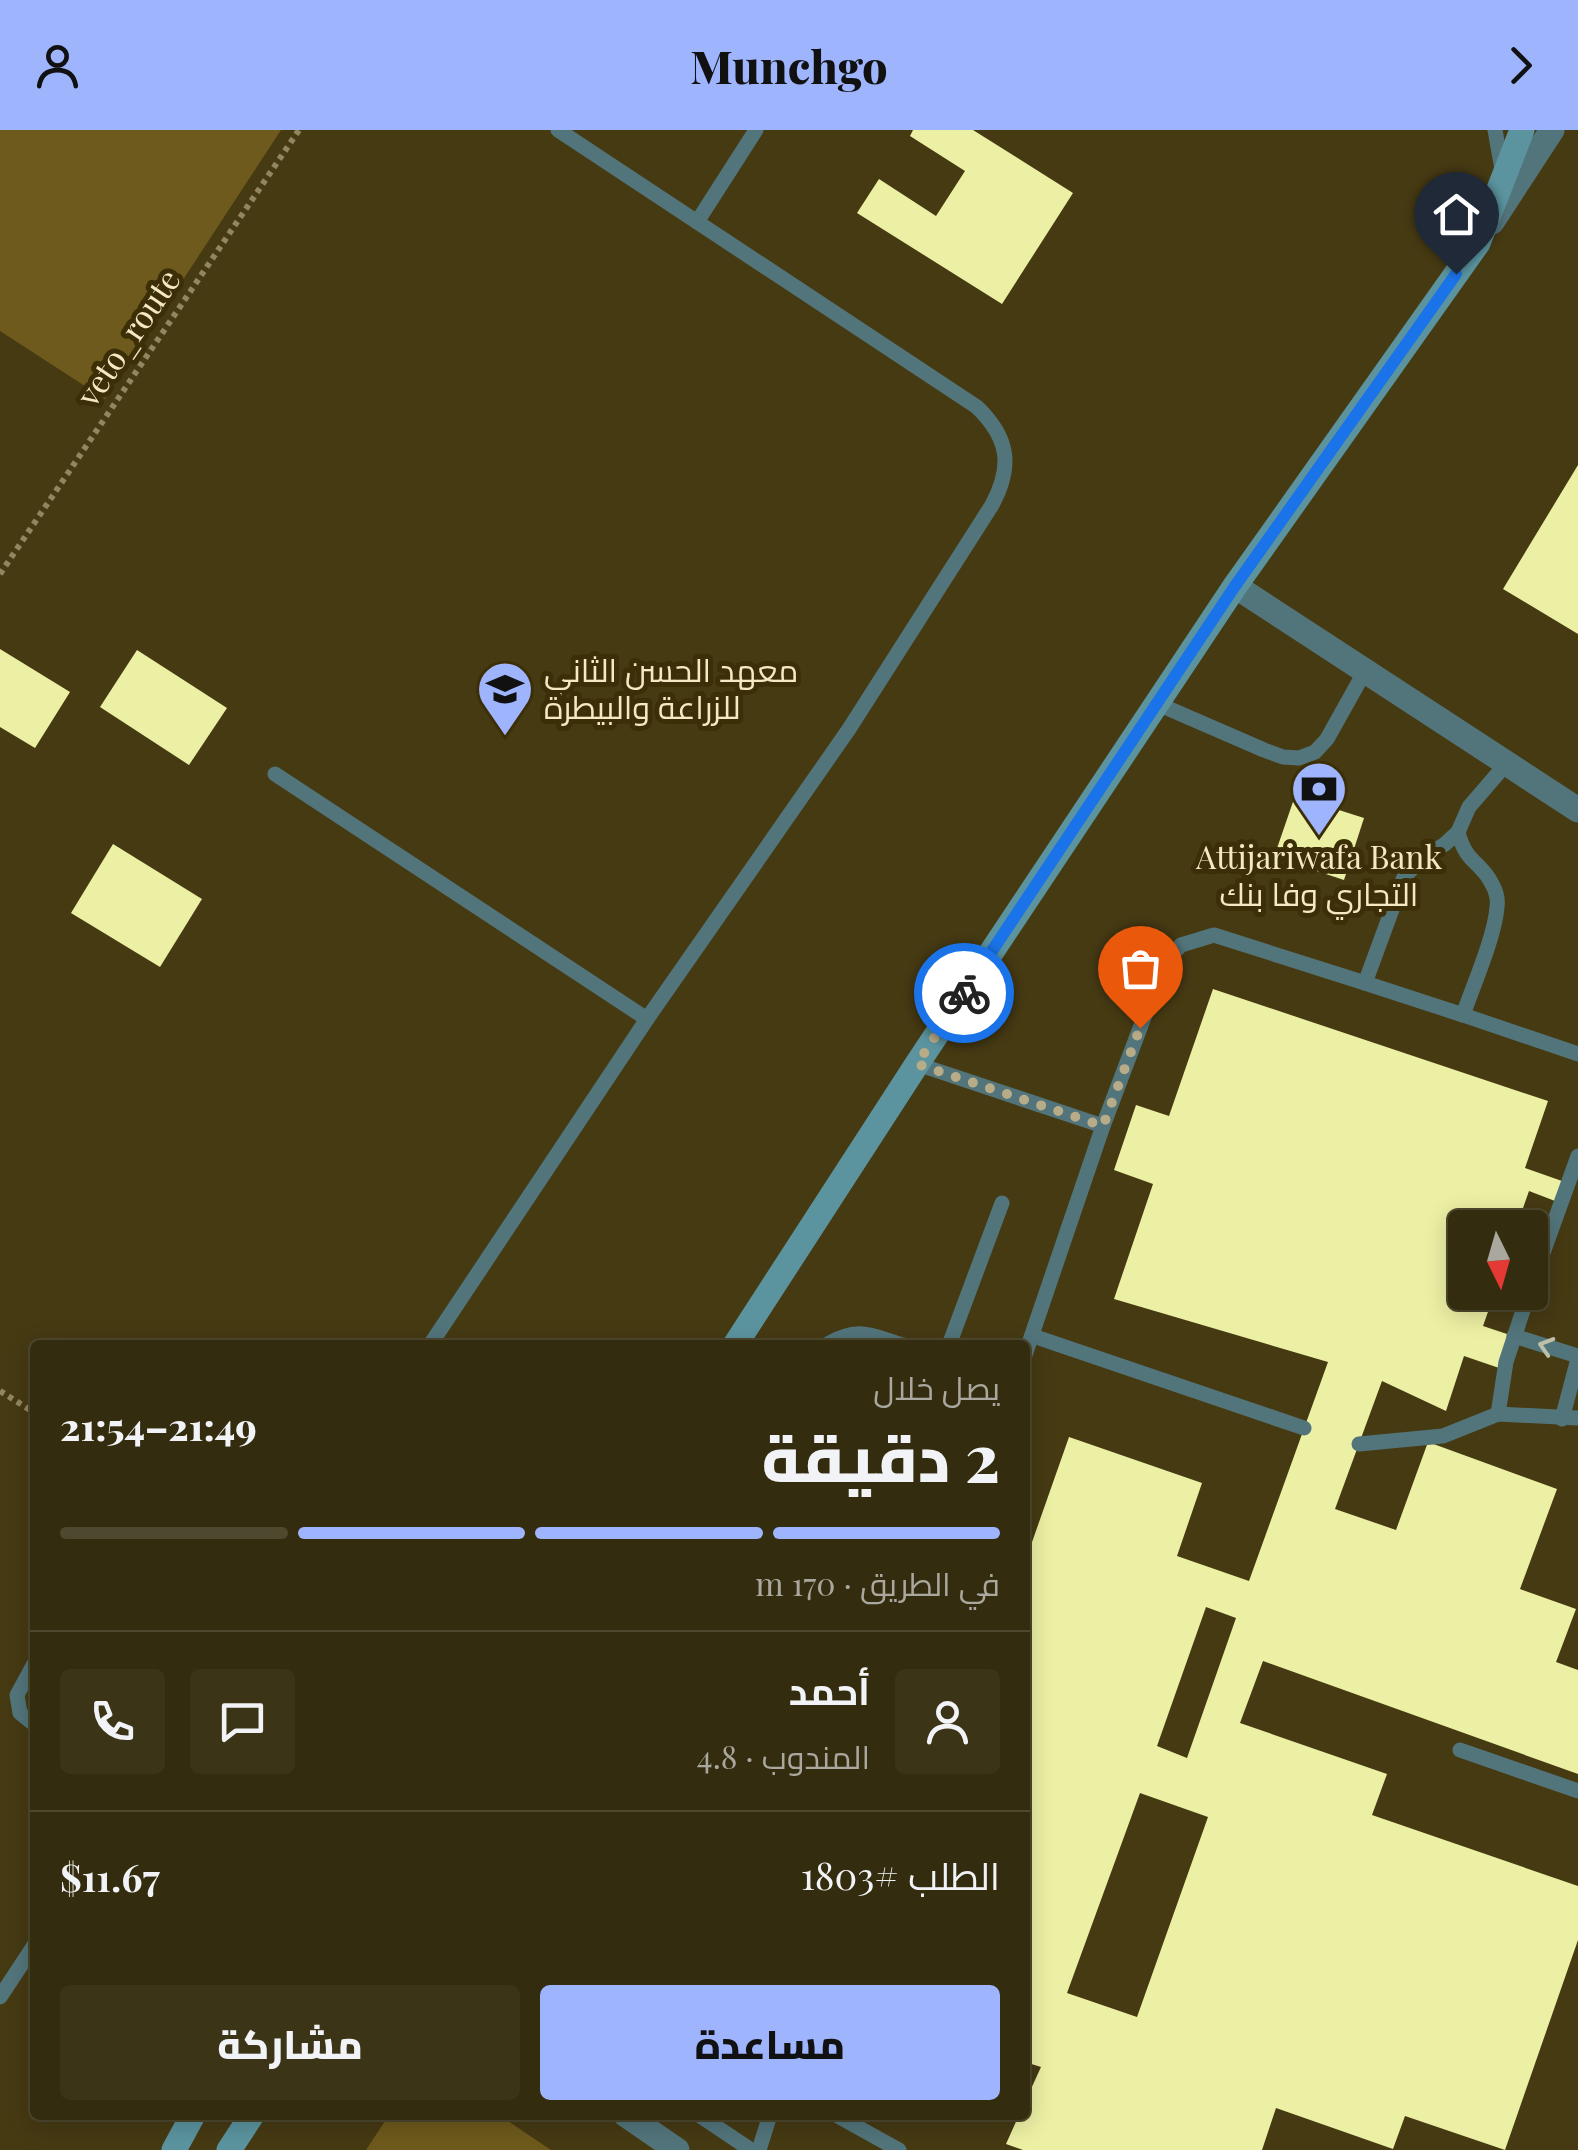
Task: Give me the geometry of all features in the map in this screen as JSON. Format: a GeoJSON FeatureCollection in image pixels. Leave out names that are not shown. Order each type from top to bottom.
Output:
{"type":"FeatureCollection","features":[{"type":"Feature","properties":{"kind":"street"},"geometry":{"type":"LineString","coordinates":[[1478,243],[1522,130]]}},
{"type":"Feature","properties":{"kind":"street"},"geometry":{"type":"LineString","coordinates":[[738,1340],[1235,586],[1478,243],[1552,130]]}},
{"type":"Feature","properties":{"kind":"street"},"geometry":{"type":"LineString","coordinates":[[1235,586],[1578,810]]}},
{"type":"Feature","properties":{"kind":"street"},"geometry":{"type":"LineString","coordinates":[[174,2150],[190,2120]]}},
{"type":"Feature","properties":{"kind":"street"},"geometry":{"type":"LineString","coordinates":[[229,2150],[249,2120]]}},
{"type":"Feature","properties":{"kind":"street"},"geometry":{"type":"LineString","coordinates":[[633,2120],[676,2150]]}},
{"type":"Feature","properties":{"kind":"lane"},"geometry":{"type":"LineString","coordinates":[[433,1340],[647,1020],[850,729],[992,505],[1002,486],[1006,464],[1002,442],[992,422],[977,407],[558,130]]}},
{"type":"Feature","properties":{"kind":"lane"},"geometry":{"type":"LineString","coordinates":[[698,222],[756,130]]}},
{"type":"Feature","properties":{"kind":"lane"},"geometry":{"type":"LineString","coordinates":[[1495,130],[1504,182]]}},
{"type":"Feature","properties":{"kind":"lane"},"geometry":{"type":"LineString","coordinates":[[1158,704],[1264,750],[1300,758],[1315,752],[1326,739],[1365,672]]}},
{"type":"Feature","properties":{"kind":"lane"},"geometry":{"type":"LineString","coordinates":[[1366,984],[1404,877],[1458,832],[1469,807],[1506,764]]}},
{"type":"Feature","properties":{"kind":"lane"},"geometry":{"type":"LineString","coordinates":[[275,774],[647,1020]]}},
{"type":"Feature","properties":{"kind":"lane"},"geometry":{"type":"LineString","coordinates":[[1458,832],[1462,848],[1488,875],[1496,890],[1498,906],[1463,1015]]}},
{"type":"Feature","properties":{"kind":"lane"},"geometry":{"type":"LineString","coordinates":[[1030,1341],[1103,1126],[1166,962],[1181,945],[1214,935],[1578,1054]]}},
{"type":"Feature","properties":{"kind":"lane"},"geometry":{"type":"LineString","coordinates":[[917,1064],[1103,1126]]}},
{"type":"Feature","properties":{"kind":"lane"},"geometry":{"type":"LineString","coordinates":[[1548,1239],[1578,1156]]}},
{"type":"Feature","properties":{"kind":"lane"},"geometry":{"type":"LineString","coordinates":[[951,1340],[1002,1203]]}},
{"type":"Feature","properties":{"kind":"lane"},"geometry":{"type":"LineString","coordinates":[[1498,1414],[1506,1362],[1523,1310]]}},
{"type":"Feature","properties":{"kind":"lane"},"geometry":{"type":"LineString","coordinates":[[835,1340],[862,1332],[888,1340]]}},
{"type":"Feature","properties":{"kind":"lane"},"geometry":{"type":"LineString","coordinates":[[1032,1336],[1304,1428]]}},
{"type":"Feature","properties":{"kind":"lane"},"geometry":{"type":"LineString","coordinates":[[1359,1444],[1443,1436],[1498,1414],[1570,1418],[1578,1358],[1514,1336]]}},
{"type":"Feature","properties":{"kind":"lane"},"geometry":{"type":"LineString","coordinates":[[30,1671],[16,1695],[20,1712],[30,1721]]}},
{"type":"Feature","properties":{"kind":"lane"},"geometry":{"type":"LineString","coordinates":[[1460,1750],[1578,1791]]}},
{"type":"Feature","properties":{"kind":"lane"},"geometry":{"type":"LineString","coordinates":[[0,1998],[30,1952]]}},
{"type":"Feature","properties":{"kind":"lane"},"geometry":{"type":"LineString","coordinates":[[707,2120],[750,2150]]}},
{"type":"Feature","properties":{"kind":"lane"},"geometry":{"type":"LineString","coordinates":[[759,2150],[768,2120]]}},
{"type":"Feature","properties":{"kind":"lane"},"geometry":{"type":"LineString","coordinates":[[845,2120],[898,2150]]}},
{"type":"Feature","properties":{"kind":"path","name":"veto_route"},"geometry":{"type":"LineString","coordinates":[[0,574],[299,130]]}},
{"type":"Feature","properties":{"kind":"path"},"geometry":{"type":"LineString","coordinates":[[0,1391],[30,1410]]}},
{"type":"Feature","properties":{"kind":"shaded area"},"geometry":{"type":"Polygon","coordinates":[[[0,130],[281,130],[105,399],[0,331],[0,130]]]}},
{"type":"Feature","properties":{"kind":"shaded area"},"geometry":{"type":"Polygon","coordinates":[[[386,2120],[506,2120],[551,2150],[366,2150],[386,2120]]]}},
{"type":"Feature","properties":{"kind":"building"},"geometry":{"type":"Polygon","coordinates":[[[913,130],[973,130],[1073,193],[1002,304],[857,213],[879,179],[936,216],[965,171],[910,136],[913,130]]]}},
{"type":"Feature","properties":{"kind":"building"},"geometry":{"type":"Polygon","coordinates":[[[1578,465],[1578,634],[1503,589],[1578,465]]]}},
{"type":"Feature","properties":{"kind":"building"},"geometry":{"type":"Polygon","coordinates":[[[0,649],[70,692],[35,748],[0,727],[0,649]]]}},
{"type":"Feature","properties":{"kind":"building"},"geometry":{"type":"Polygon","coordinates":[[[137,650],[227,708],[189,765],[100,707],[137,650]]]}},
{"type":"Feature","properties":{"kind":"building","name":"Attijariwafa Bank التجاري وفا بنك"},"geometry":{"type":"Polygon","coordinates":[[[1295,796],[1364,818],[1344,880],[1274,857],[1295,796]]]}},
{"type":"Feature","properties":{"kind":"building"},"geometry":{"type":"Polygon","coordinates":[[[113,844],[202,899],[160,967],[71,913],[113,844]]]}},
{"type":"Feature","properties":{"kind":"building"},"geometry":{"type":"Polygon","coordinates":[[[1213,989],[1548,1101],[1525,1168],[1562,1181],[1555,1201],[1529,1191],[1522,1210],[1448,1210],[1448,1310],[1489,1310],[1483,1326],[1513,1336],[1502,1369],[1464,1356],[1446,1411],[1382,1381],[1335,1509],[1396,1530],[1428,1442],[1557,1489],[1520,1589],[1576,1609],[1556,1662],[1578,1670],[1578,1774],[1263,1661],[1240,1723],[1387,1774],[1372,1815],[1578,1886],[1578,1940],[1505,2150],[1405,2116],[1393,2149],[1276,2108],[1262,2150],[1023,2150],[1006,2144],[1017,2120],[1030,2120],[1030,2091],[1041,2067],[1030,2064],[1030,1548],[1069,1437],[1202,1483],[1177,1556],[1249,1581],[1328,1362],[1114,1299],[1153,1184],[1114,1170],[1136,1105],[1169,1116],[1213,989]],[[1206,1607],[1157,1746],[1187,1758],[1236,1618],[1206,1607]],[[1140,1793],[1067,1993],[1137,2017],[1208,1817],[1140,1793]]]}},
{"type":"Feature","properties":{"kind":"way so far"},"geometry":{"type":"LineString","coordinates":[[964,993],[917,1064],[1103,1126],[1140,1028]]}},
{"type":"Feature","properties":{"kind":"place","name":"معهد الحسن الثاني للزراعة والبيطرة"},"geometry":{"type":"Point","coordinates":[505,738]}},
{"type":"Feature","properties":{"kind":"place","name":"Attijariwafa Bank التجاري وفا بنك"},"geometry":{"type":"Point","coordinates":[1319,838]}},
{"type":"Feature","properties":{"kind":"route"},"geometry":{"type":"LineString","coordinates":[[964,993],[1235,586],[1456,274]]}}]}
